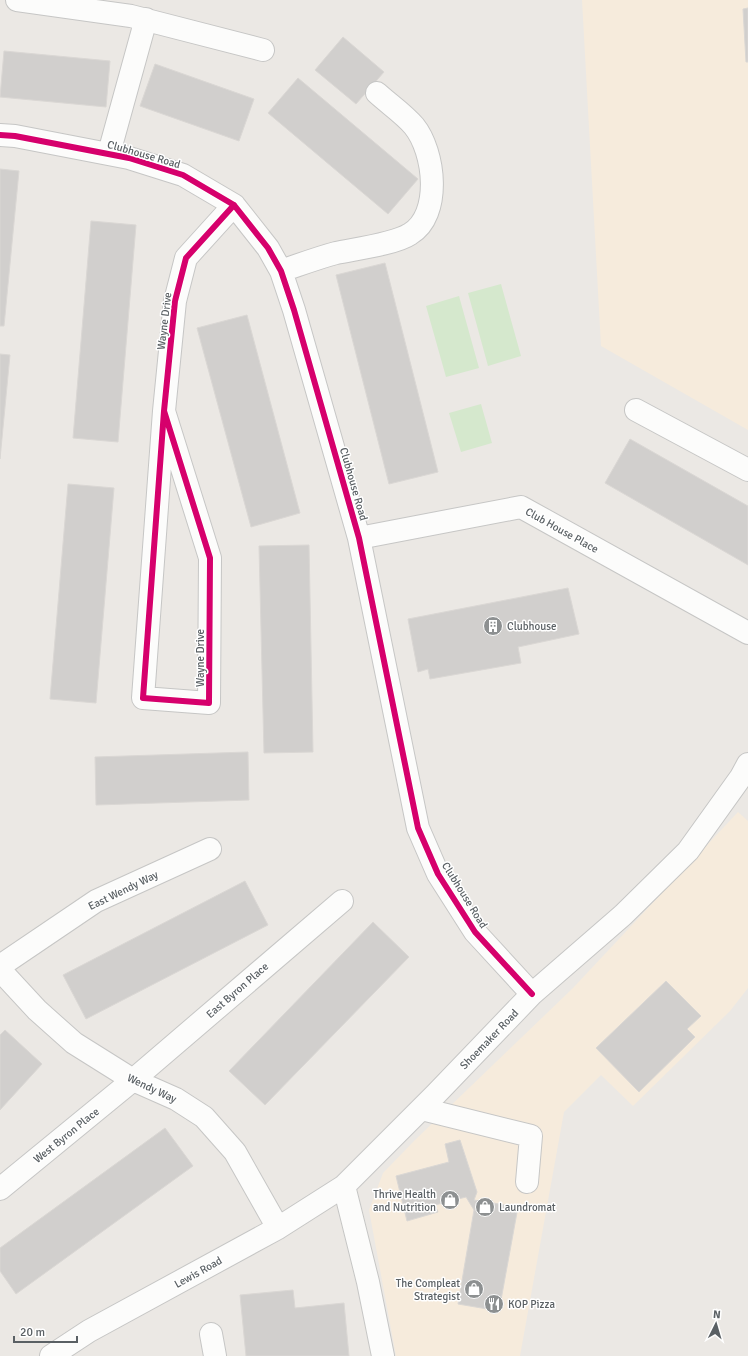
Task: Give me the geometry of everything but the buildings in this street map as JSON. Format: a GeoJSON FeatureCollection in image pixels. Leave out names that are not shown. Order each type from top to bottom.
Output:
{"type":"FeatureCollection","features":[{"type":"Feature","properties":{"kind":"street"},"geometry":{"type":"LineString","coordinates":[[17,0],[146,19],[263,50]]}},
{"type":"Feature","properties":{"kind":"street"},"geometry":{"type":"LineString","coordinates":[[109,153],[146,19]]}},
{"type":"Feature","properties":{"kind":"street"},"geometry":{"type":"LineString","coordinates":[[280,271],[334,254],[408,235],[421,227],[428,207],[432,181],[427,150],[414,126],[377,94]]}},
{"type":"Feature","properties":{"kind":"street","name":"Clubhouse Road"},"geometry":{"type":"LineString","coordinates":[[0,135],[15,136],[109,153],[183,175],[234,205],[268,248],[280,271],[294,310],[359,538],[418,828],[438,874],[475,932],[532,994]]}},
{"type":"Feature","properties":{"kind":"street","name":"Wayne Drive"},"geometry":{"type":"LineString","coordinates":[[164,411],[210,558],[210,703],[143,698],[164,411],[175,300],[186,258],[234,205]]}},
{"type":"Feature","properties":{"kind":"street"},"geometry":{"type":"LineString","coordinates":[[636,410],[748,470]]}},
{"type":"Feature","properties":{"kind":"street","name":"Club House Place"},"geometry":{"type":"LineString","coordinates":[[359,538],[521,507],[748,633]]}},
{"type":"Feature","properties":{"kind":"street","name":"Shoemaker Road"},"geometry":{"type":"LineString","coordinates":[[344,1186],[422,1109],[532,994],[623,915],[688,851],[742,777],[748,764]]}},
{"type":"Feature","properties":{"kind":"street","name":"East Wendy Way"},"geometry":{"type":"LineString","coordinates":[[0,966],[96,901],[210,848]]}},
{"type":"Feature","properties":{"kind":"street","name":"East Byron Place"},"geometry":{"type":"LineString","coordinates":[[133,1080],[342,901]]}},
{"type":"Feature","properties":{"kind":"street","name":"Wendy Way"},"geometry":{"type":"LineString","coordinates":[[0,970],[37,1010],[74,1043],[133,1080],[176,1098],[204,1117],[235,1152],[278,1228]]}},
{"type":"Feature","properties":{"kind":"street","name":"West Byron Place"},"geometry":{"type":"LineString","coordinates":[[0,1189],[133,1080]]}},
{"type":"Feature","properties":{"kind":"street"},"geometry":{"type":"LineString","coordinates":[[422,1109],[531,1136],[527,1182]]}},
{"type":"Feature","properties":{"kind":"street"},"geometry":{"type":"LineString","coordinates":[[344,1186],[368,1282],[383,1356]]}},
{"type":"Feature","properties":{"kind":"street","name":"Lewis Road"},"geometry":{"type":"LineString","coordinates":[[51,1356],[89,1331],[278,1228],[344,1186]]}},
{"type":"Feature","properties":{"kind":"street"},"geometry":{"type":"LineString","coordinates":[[211,1334],[215,1356]]}},
{"type":"Feature","properties":{"kind":"shaded area"},"geometry":{"type":"Polygon","coordinates":[[[582,0],[748,0],[748,430],[601,346],[582,0]]]}},
{"type":"Feature","properties":{"kind":"shaded area"},"geometry":{"type":"Polygon","coordinates":[[[738,812],[748,821],[748,988],[730,1011],[633,1106],[601,1075],[564,1112],[520,1356],[396,1356],[369,1210],[383,1173],[415,1140],[573,988],[738,812]]]}},
{"type":"Feature","properties":{"kind":"green space"},"geometry":{"type":"Polygon","coordinates":[[[501,284],[521,356],[488,366],[468,293],[501,284]]]}},
{"type":"Feature","properties":{"kind":"green space"},"geometry":{"type":"Polygon","coordinates":[[[459,296],[479,368],[446,377],[426,306],[459,296]]]}},
{"type":"Feature","properties":{"kind":"green space"},"geometry":{"type":"Polygon","coordinates":[[[481,404],[492,443],[461,452],[449,413],[481,404]]]}},
{"type":"Feature","properties":{"kind":"cycle path"},"geometry":{"type":"LineString","coordinates":[[0,135],[15,136],[129,158],[183,175],[234,205],[268,248],[281,271],[294,310],[359,538],[418,828],[438,874],[475,932],[532,994]]}},
{"type":"Feature","properties":{"kind":"cycle path"},"geometry":{"type":"LineString","coordinates":[[164,411],[210,558],[209,703],[143,698],[164,411],[175,301],[186,258],[234,205]]}},
{"type":"Feature","properties":{"kind":"place","name":"Clubhouse"},"geometry":{"type":"Point","coordinates":[493,626]}},
{"type":"Feature","properties":{"kind":"place","name":"Thrive Health and Nutrition"},"geometry":{"type":"Point","coordinates":[450,1200]}},
{"type":"Feature","properties":{"kind":"place","name":"Laundromat"},"geometry":{"type":"Point","coordinates":[485,1207]}},
{"type":"Feature","properties":{"kind":"place","name":"The Compleat Strategist"},"geometry":{"type":"Point","coordinates":[474,1289]}},
{"type":"Feature","properties":{"kind":"place","name":"KOP Pizza"},"geometry":{"type":"Point","coordinates":[494,1304]}}]}
